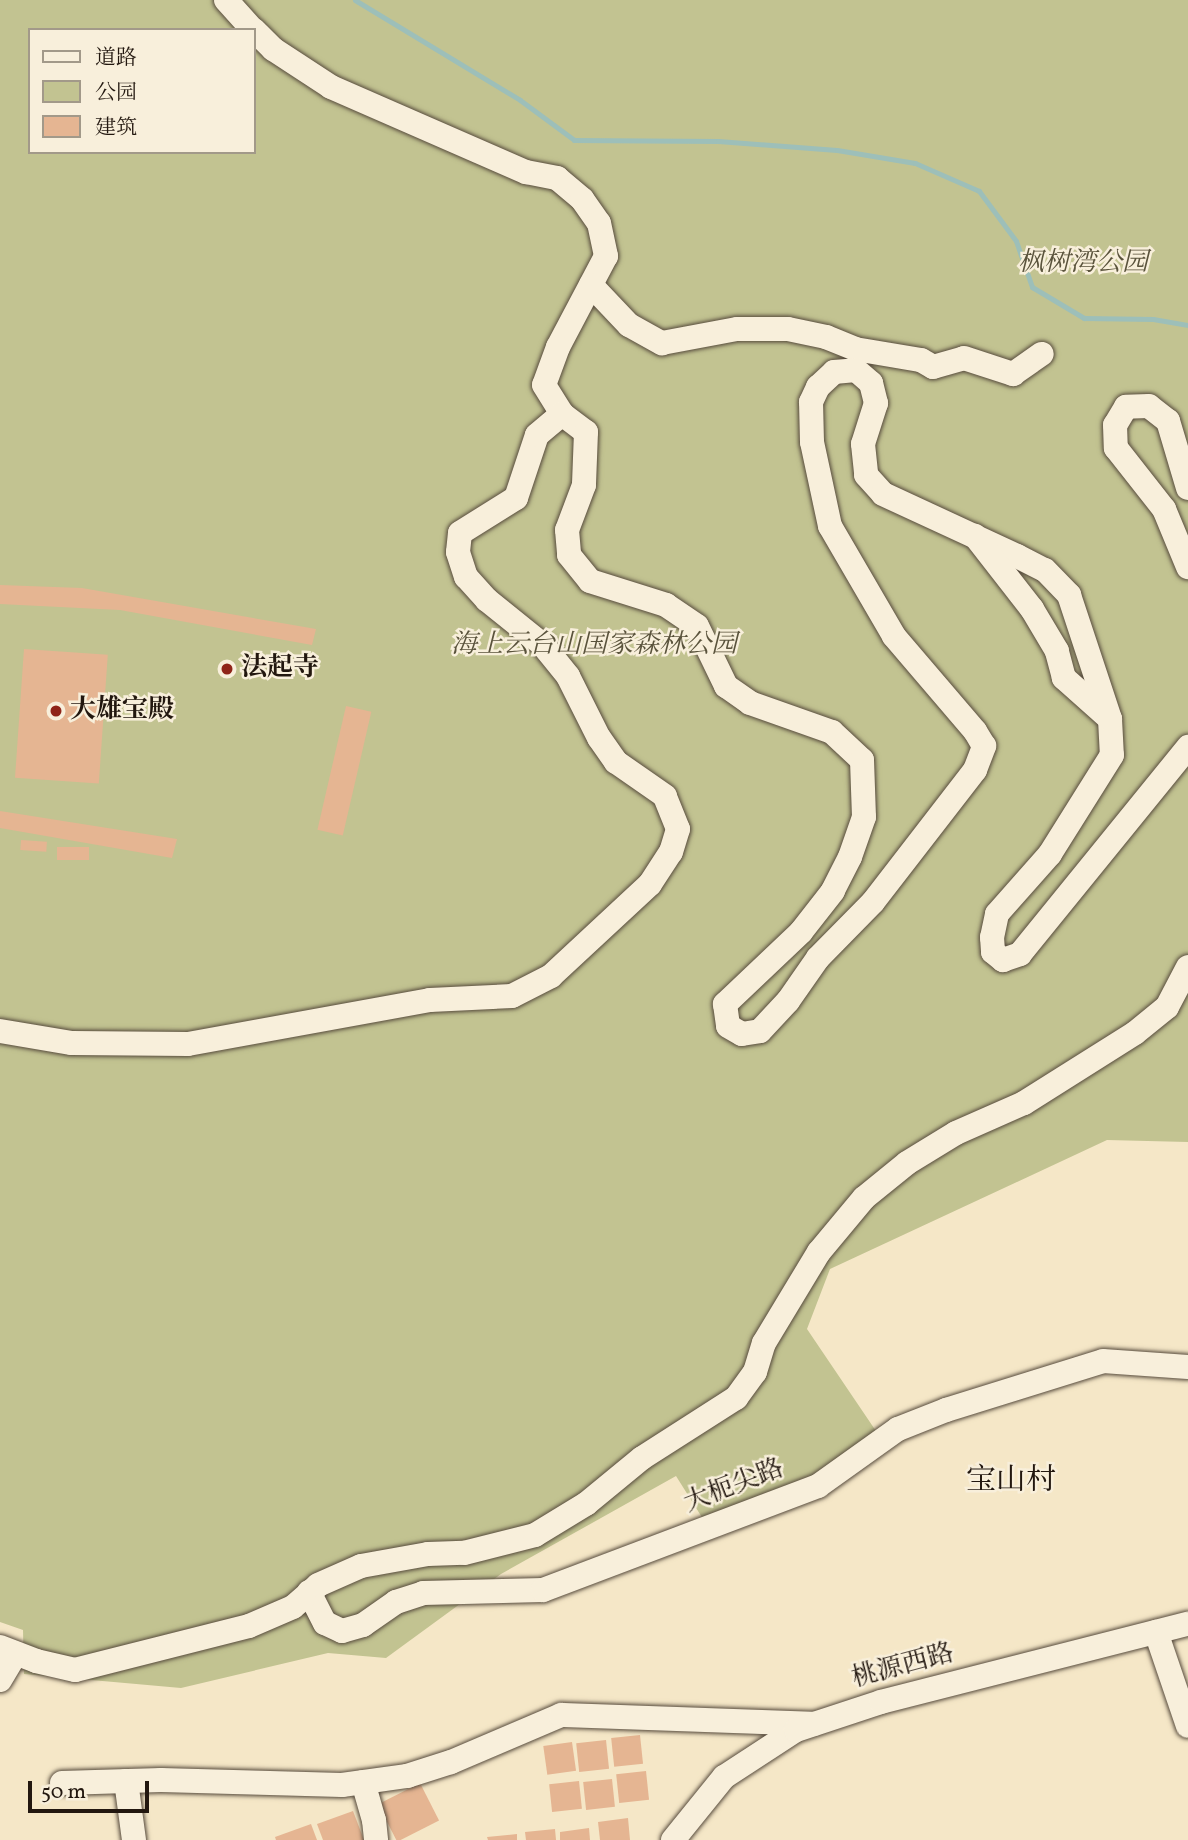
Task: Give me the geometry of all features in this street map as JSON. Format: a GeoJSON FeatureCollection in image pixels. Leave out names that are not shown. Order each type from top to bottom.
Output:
{"type":"FeatureCollection","features":[{"type":"Feature","properties":{"kind":"street"},"geometry":{"type":"LineString","coordinates":[[226,0],[252,28]]}},
{"type":"Feature","properties":{"kind":"street"},"geometry":{"type":"LineString","coordinates":[[256,32],[273,49],[331,87],[526,172],[557,178],[582,199],[598,223],[606,256],[558,347],[544,385],[562,414],[586,432],[584,485],[567,530],[569,555],[590,581],[666,605],[697,626],[726,686],[750,703],[832,732],[862,760],[864,817],[850,857],[833,891],[801,932],[725,1004],[728,1026],[742,1034],[760,1031],[788,1001],[818,958],[873,902],[975,770],[984,746],[975,731],[894,636],[830,526],[812,442],[811,402],[818,387],[834,372],[856,370],[871,383],[876,403],[863,444],[866,475],[883,494],[1045,570],[1069,595],[1110,719],[1112,755],[1050,854],[997,914],[993,952],[1003,960],[1020,954],[1188,747]]}},
{"type":"Feature","properties":{"kind":"street"},"geometry":{"type":"LineString","coordinates":[[591,285],[629,325],[662,343],[737,329],[788,329],[826,337],[855,349],[921,360],[933,367],[964,358],[1013,374],[1042,354]]}},
{"type":"Feature","properties":{"kind":"street"},"geometry":{"type":"LineString","coordinates":[[1188,488],[1168,421],[1149,406],[1126,407],[1115,425],[1116,448],[1164,509],[1188,567]]}},
{"type":"Feature","properties":{"kind":"street"},"geometry":{"type":"LineString","coordinates":[[0,1031],[72,1043],[188,1044],[430,1000],[512,996],[551,976],[650,884],[671,852],[678,829],[665,796],[616,762],[599,738],[568,676],[542,645],[487,600],[466,577],[458,552],[460,533],[516,498],[537,435],[562,414]]}},
{"type":"Feature","properties":{"kind":"street"},"geometry":{"type":"LineString","coordinates":[[975,536],[1032,609],[1057,651],[1064,678],[1110,719]]}},
{"type":"Feature","properties":{"kind":"street"},"geometry":{"type":"LineString","coordinates":[[0,1680],[8,1650],[75,1670],[249,1626],[293,1607],[318,1585],[361,1566],[428,1555],[464,1553],[535,1535],[586,1504],[642,1458],[736,1398],[755,1372],[764,1343],[792,1294],[819,1252],[864,1198],[907,1163],[956,1133],[1024,1103],[1135,1033],[1167,1007],[1188,967]]}},
{"type":"Feature","properties":{"kind":"street","name":"大枙尖路"},"geometry":{"type":"LineString","coordinates":[[309,1592],[325,1623],[342,1632],[363,1625],[396,1602],[423,1593],[543,1590],[818,1486],[898,1429],[946,1410],[1103,1361],[1188,1367]]}},
{"type":"Feature","properties":{"kind":"street","name":"桃源西路"},"geometry":{"type":"LineString","coordinates":[[673,1840],[724,1777],[796,1730],[881,1702],[1188,1624]]}},
{"type":"Feature","properties":{"kind":"street"},"geometry":{"type":"LineString","coordinates":[[1156,1632],[1188,1726]]}},
{"type":"Feature","properties":{"kind":"street"},"geometry":{"type":"LineString","coordinates":[[62,1783],[126,1781],[342,1785],[407,1776],[451,1762],[561,1715],[814,1724]]}},
{"type":"Feature","properties":{"kind":"street"},"geometry":{"type":"LineString","coordinates":[[126,1781],[134,1840]]}},
{"type":"Feature","properties":{"kind":"street"},"geometry":{"type":"LineString","coordinates":[[363,1782],[376,1840]]}},
{"type":"Feature","properties":{"kind":"green space","name":"海上云台山国家森林公园"},"geometry":{"type":"Polygon","coordinates":[[[0,0],[1188,0],[1188,1142],[1107,1140],[830,1269],[807,1329],[880,1437],[715,1538],[676,1476],[501,1574],[386,1658],[328,1653],[181,1688],[24,1674],[23,1630],[0,1622],[0,0]]]}},
{"type":"Feature","properties":{"kind":"building"},"geometry":{"type":"Polygon","coordinates":[[[0,585],[82,588],[316,629],[312,645],[120,610],[0,604],[0,585]]]}},
{"type":"Feature","properties":{"kind":"building","name":"大雄宝殿"},"geometry":{"type":"Polygon","coordinates":[[[24,649],[108,655],[99,784],[15,778],[24,649]]]}},
{"type":"Feature","properties":{"kind":"building"},"geometry":{"type":"Polygon","coordinates":[[[346,706],[371,712],[343,836],[317,830],[346,706]]]}},
{"type":"Feature","properties":{"kind":"building"},"geometry":{"type":"Polygon","coordinates":[[[0,811],[177,839],[172,858],[0,828],[0,811]]]}},
{"type":"Feature","properties":{"kind":"building"},"geometry":{"type":"Polygon","coordinates":[[[21,840],[47,842],[46,852],[20,850],[21,840]]]}},
{"type":"Feature","properties":{"kind":"building"},"geometry":{"type":"Polygon","coordinates":[[[57,847],[89,847],[89,860],[57,860],[57,847]]]}},
{"type":"Feature","properties":{"kind":"building"},"geometry":{"type":"Polygon","coordinates":[[[640,1735],[643,1764],[614,1767],[611,1738],[640,1735]]]}},
{"type":"Feature","properties":{"kind":"building"},"geometry":{"type":"Polygon","coordinates":[[[606,1740],[609,1769],[579,1772],[576,1743],[606,1740]]]}},
{"type":"Feature","properties":{"kind":"building"},"geometry":{"type":"Polygon","coordinates":[[[572,1742],[576,1771],[547,1775],[543,1746],[572,1742]]]}},
{"type":"Feature","properties":{"kind":"building"},"geometry":{"type":"Polygon","coordinates":[[[646,1771],[649,1800],[619,1803],[616,1774],[646,1771]]]}},
{"type":"Feature","properties":{"kind":"building"},"geometry":{"type":"Polygon","coordinates":[[[612,1779],[615,1807],[586,1810],[583,1782],[612,1779]]]}},
{"type":"Feature","properties":{"kind":"building"},"geometry":{"type":"Polygon","coordinates":[[[579,1781],[582,1809],[552,1812],[549,1784],[579,1781]]]}},
{"type":"Feature","properties":{"kind":"building"},"geometry":{"type":"Polygon","coordinates":[[[420,1783],[439,1820],[396,1840],[378,1804],[420,1783]]]}},
{"type":"Feature","properties":{"kind":"building"},"geometry":{"type":"Polygon","coordinates":[[[353,1811],[364,1840],[323,1840],[317,1824],[353,1811]]]}},
{"type":"Feature","properties":{"kind":"building"},"geometry":{"type":"Polygon","coordinates":[[[628,1818],[630,1840],[600,1840],[598,1822],[628,1818]]]}},
{"type":"Feature","properties":{"kind":"building"},"geometry":{"type":"Polygon","coordinates":[[[311,1824],[317,1840],[276,1840],[275,1837],[311,1824]]]}},
{"type":"Feature","properties":{"kind":"building"},"geometry":{"type":"Polygon","coordinates":[[[589,1828],[590,1840],[560,1840],[560,1832],[589,1828]]]}},
{"type":"Feature","properties":{"kind":"building"},"geometry":{"type":"Polygon","coordinates":[[[555,1829],[556,1840],[526,1840],[525,1832],[555,1829]]]}},
{"type":"Feature","properties":{"kind":"building"},"geometry":{"type":"Polygon","coordinates":[[[517,1834],[517,1840],[488,1840],[487,1837],[517,1834]]]}},
{"type":"Feature","properties":{"kind":"waterway"},"geometry":{"type":"LineString","coordinates":[[355,0],[520,100],[574,140],[718,141],[837,150],[915,163],[979,191],[1016,241],[1032,287],[1084,318],[1153,319],[1188,325]]}},
{"type":"Feature","properties":{"kind":"place","name":"法起寺"},"geometry":{"type":"Point","coordinates":[227,669]}},
{"type":"Feature","properties":{"kind":"place","name":"大雄宝殿"},"geometry":{"type":"Point","coordinates":[56,711]}},
{"type":"Feature","properties":{"kind":"district","name":"宝山村"},"geometry":{"type":"Point","coordinates":[1011,1481]}},
{"type":"Feature","properties":{"kind":"park label","name":"枫树湾公园"},"geometry":{"type":"Point","coordinates":[1083,264]}}]}
